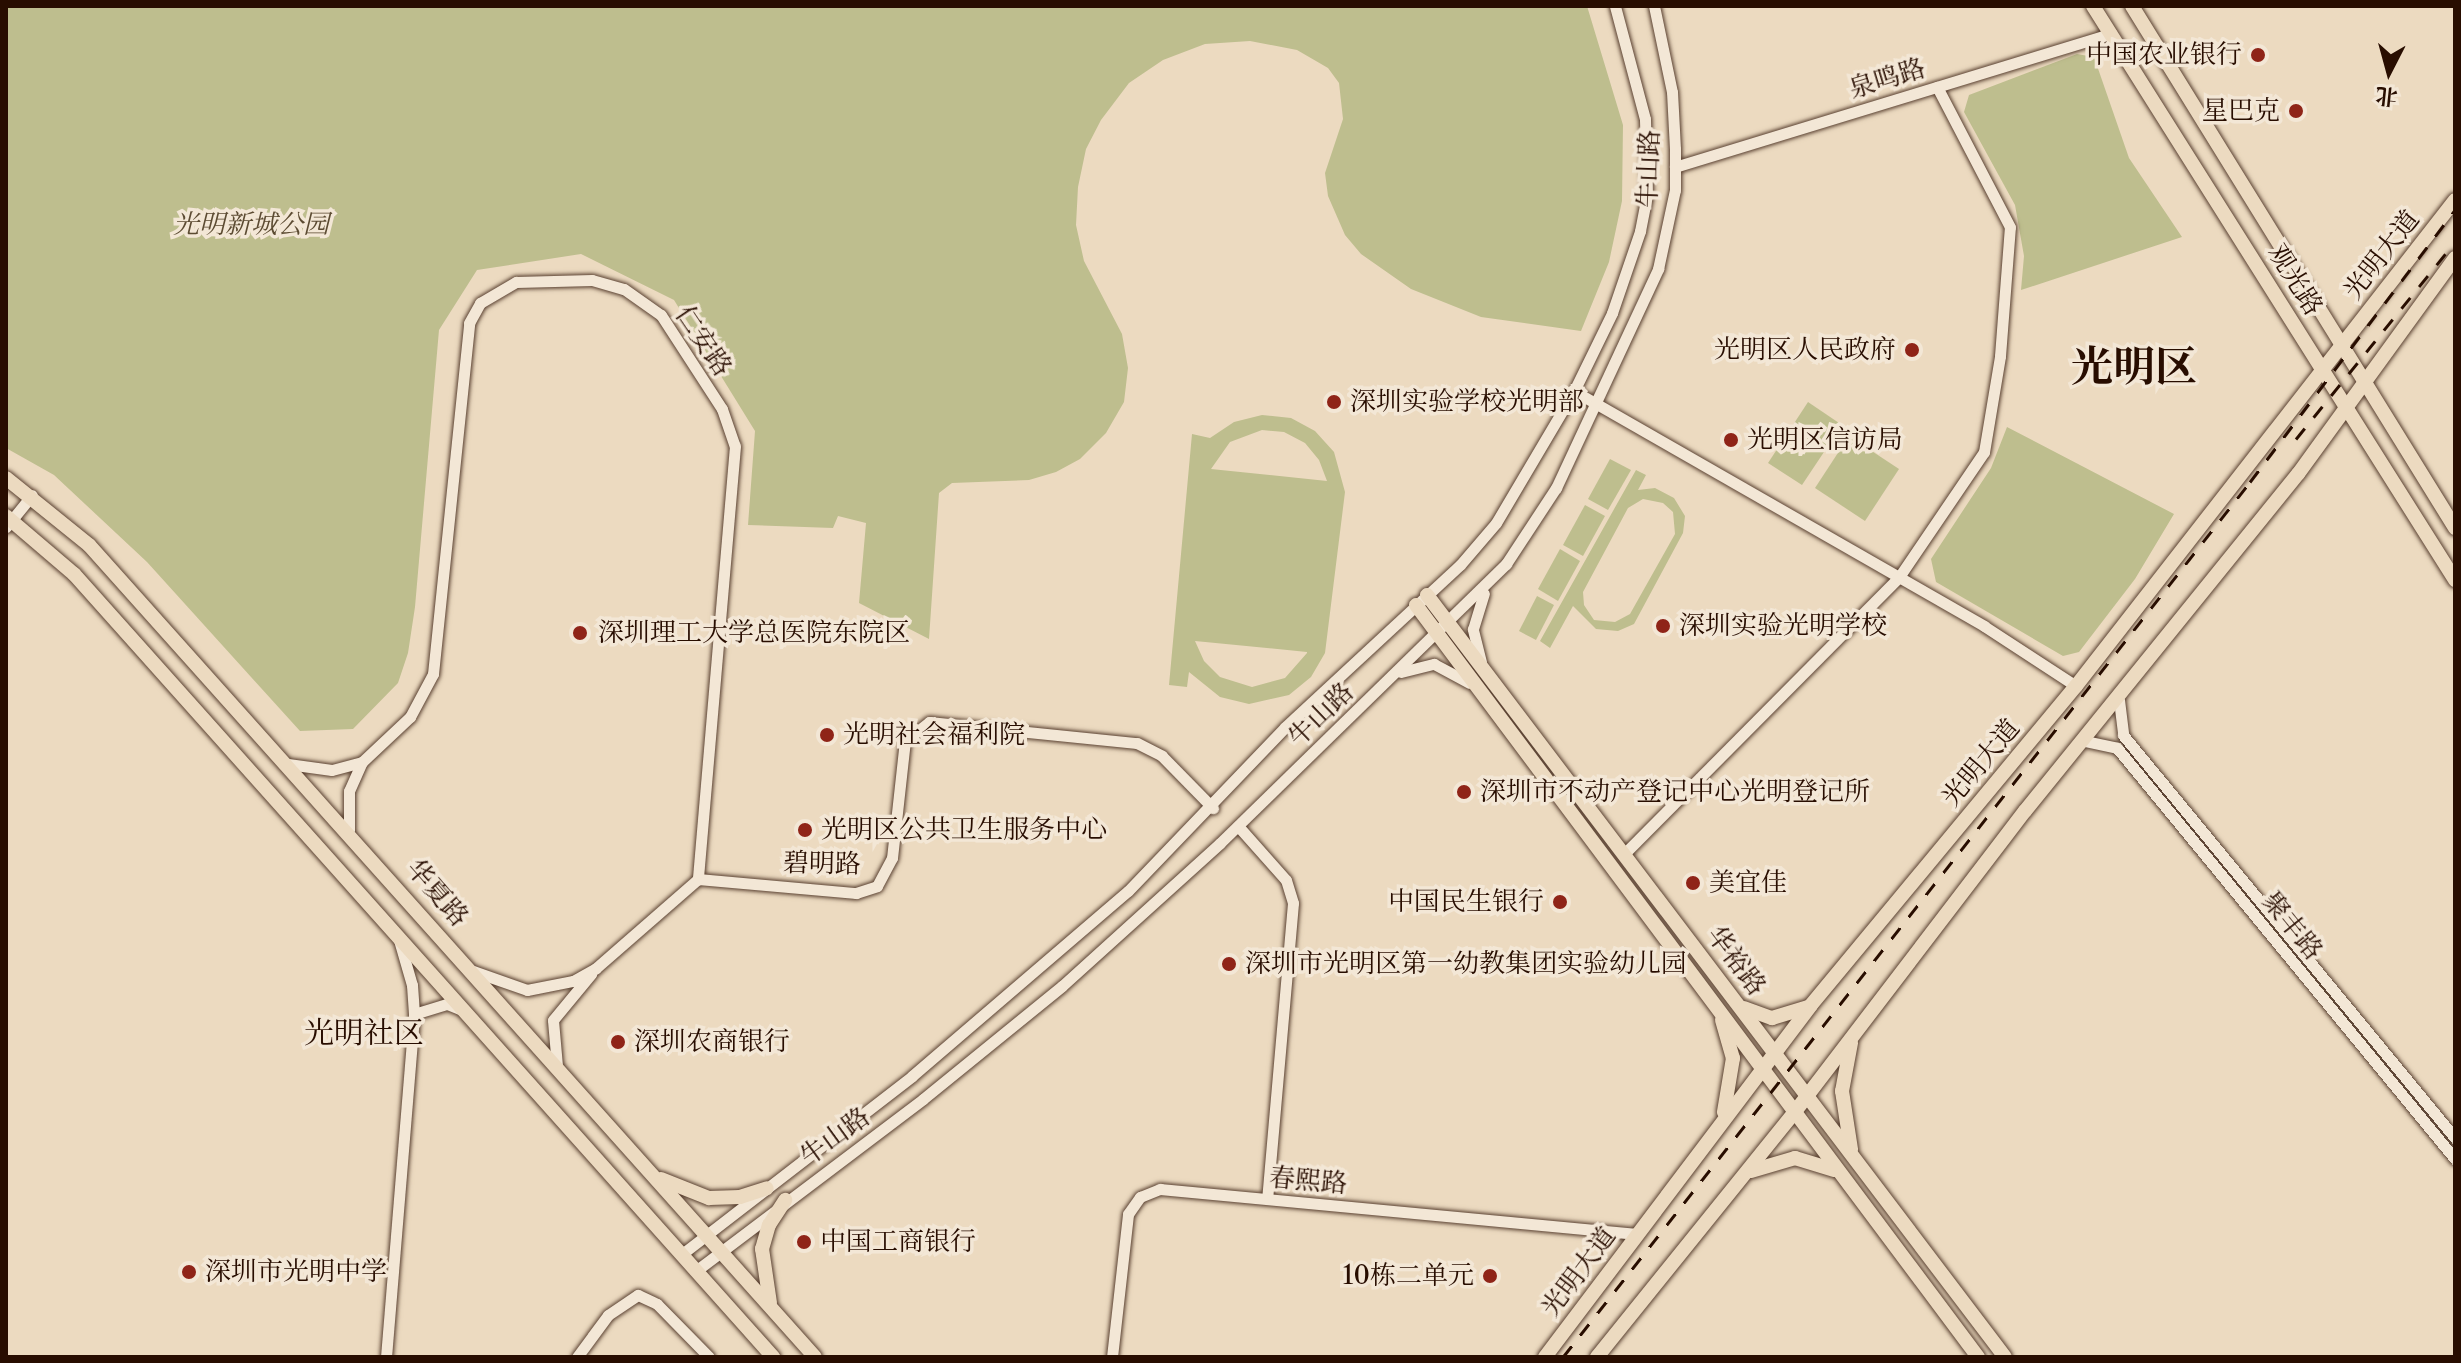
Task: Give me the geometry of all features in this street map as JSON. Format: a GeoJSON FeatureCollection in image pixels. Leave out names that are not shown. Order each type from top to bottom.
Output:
{"type":"FeatureCollection","features":[{"type":"Feature","properties":{"kind":"main road","name":"观光路"},"geometry":{"type":"LineString","coordinates":[[2093,6],[2455,580]]}},
{"type":"Feature","properties":{"kind":"main road","name":"观光路"},"geometry":{"type":"LineString","coordinates":[[2132,6],[2364,381]]}},
{"type":"Feature","properties":{"kind":"main road","name":"光明大道"},"geometry":{"type":"LineString","coordinates":[[1545,1357],[1774,1052],[2076,686],[2455,200]]}},
{"type":"Feature","properties":{"kind":"main road"},"geometry":{"type":"LineString","coordinates":[[1597,1357],[1794,1113],[2119,700],[2455,258]]}},
{"type":"Feature","properties":{"kind":"main road"},"geometry":{"type":"LineString","coordinates":[[2364,381],[2455,528]]}},
{"type":"Feature","properties":{"kind":"main road","name":"华夏路"},"geometry":{"type":"LineString","coordinates":[[6,478],[32,495],[89,545],[349,830],[815,1357]]}},
{"type":"Feature","properties":{"kind":"main road"},"geometry":{"type":"LineString","coordinates":[[8,521],[74,574],[773,1357]]}},
{"type":"Feature","properties":{"kind":"main road","name":"华裕路"},"geometry":{"type":"LineString","coordinates":[[1422,600],[1489,676],[2005,1357]]}},
{"type":"Feature","properties":{"kind":"main road","name":"华裕路"},"geometry":{"type":"LineString","coordinates":[[1444,628],[1475,688],[1978,1357]]}},
{"type":"Feature","properties":{"kind":"main road"},"geometry":{"type":"LineString","coordinates":[[1739,1005],[1772,1018],[1811,1005]]}},
{"type":"Feature","properties":{"kind":"main road"},"geometry":{"type":"LineString","coordinates":[[1717,1128],[1733,1078],[1729,1040],[1719,1012]]}},
{"type":"Feature","properties":{"kind":"main road"},"geometry":{"type":"LineString","coordinates":[[1853,1036],[1842,1105],[1855,1160]]}},
{"type":"Feature","properties":{"kind":"main road"},"geometry":{"type":"LineString","coordinates":[[1739,1181],[1765,1164],[1795,1158],[1841,1175]]}},
{"type":"Feature","properties":{"kind":"main road"},"geometry":{"type":"LineString","coordinates":[[654,1176],[709,1198],[740,1197],[767,1188]]}},
{"type":"Feature","properties":{"kind":"main road"},"geometry":{"type":"LineString","coordinates":[[771,1307],[762,1249],[769,1225],[785,1200]]}},
{"type":"Feature","properties":{"kind":"street","name":"牛山路"},"geometry":{"type":"LineString","coordinates":[[682,1254],[912,1076],[1075,939],[1213,808],[1285,727],[1422,600],[1496,523],[1574,391],[1612,313],[1647,196],[1645,119],[1615,6]]}},
{"type":"Feature","properties":{"kind":"street","name":"牛山路"},"geometry":{"type":"LineString","coordinates":[[697,1270],[1026,1016],[1238,826],[1444,628],[1494,577],[1538,520],[1598,404],[1658,269],[1675,167],[1672,92],[1654,6]]}},
{"type":"Feature","properties":{"kind":"street","name":"泉鸣路"},"geometry":{"type":"LineString","coordinates":[[1675,167],[2111,34]]}},
{"type":"Feature","properties":{"kind":"street"},"geometry":{"type":"LineString","coordinates":[[1624,854],[1899,577],[1984,452],[2012,250],[2004,207],[1937,87]]}},
{"type":"Feature","properties":{"kind":"street","name":"仁安路"},"geometry":{"type":"LineString","coordinates":[[349,830],[347,802],[362,762],[410,717],[433,674],[464,347],[474,313],[502,288],[531,279],[592,280],[624,289],[650,304],[671,327],[728,421],[735,446],[698,879]]}},
{"type":"Feature","properties":{"kind":"street"},"geometry":{"type":"LineString","coordinates":[[1574,391],[2047,663],[2076,686]]}},
{"type":"Feature","properties":{"kind":"street"},"geometry":{"type":"LineString","coordinates":[[8,521],[32,495]]}},
{"type":"Feature","properties":{"kind":"street"},"geometry":{"type":"LineString","coordinates":[[1489,676],[1473,629],[1494,577]]}},
{"type":"Feature","properties":{"kind":"street"},"geometry":{"type":"LineString","coordinates":[[1391,679],[1413,667],[1434,664],[1456,672],[1475,688]]}},
{"type":"Feature","properties":{"kind":"street","name":"聚丰路"},"geometry":{"type":"LineString","coordinates":[[2119,700],[2123,735],[2455,1138]]}},
{"type":"Feature","properties":{"kind":"street","name":"碧明路"},"geometry":{"type":"LineString","coordinates":[[698,879],[845,892],[877,886],[892,858],[905,741],[929,722],[1137,743],[1162,756],[1213,808]]}},
{"type":"Feature","properties":{"kind":"street","name":"聚丰路"},"geometry":{"type":"LineString","coordinates":[[2085,741],[2117,748],[2455,1159]]}},
{"type":"Feature","properties":{"kind":"street"},"geometry":{"type":"LineString","coordinates":[[288,764],[332,770],[362,762]]}},
{"type":"Feature","properties":{"kind":"street"},"geometry":{"type":"LineString","coordinates":[[1238,826],[1286,880],[1293,903],[1267,1199]]}},
{"type":"Feature","properties":{"kind":"street"},"geometry":{"type":"LineString","coordinates":[[557,1066],[553,1020],[596,968],[698,879]]}},
{"type":"Feature","properties":{"kind":"street"},"geometry":{"type":"LineString","coordinates":[[386,1357],[414,1014],[412,985],[398,936]]}},
{"type":"Feature","properties":{"kind":"street"},"geometry":{"type":"LineString","coordinates":[[473,971],[527,990],[558,986],[596,968]]}},
{"type":"Feature","properties":{"kind":"street"},"geometry":{"type":"LineString","coordinates":[[414,1014],[447,1004],[465,1011]]}},
{"type":"Feature","properties":{"kind":"street","name":"春熙路"},"geometry":{"type":"LineString","coordinates":[[1112,1357],[1123,1236],[1140,1197],[1160,1189],[1637,1234]]}},
{"type":"Feature","properties":{"kind":"street"},"geometry":{"type":"LineString","coordinates":[[577,1357],[608,1315],[638,1295],[657,1304],[709,1357]]}},
{"type":"Feature","properties":{"kind":"street"},"geometry":{"type":"LineString","coordinates":[[760,1342],[764,1357]]}},
{"type":"Feature","properties":{"kind":"green space","name":"光明新城公园"},"geometry":{"type":"Polygon","coordinates":[[[6,6],[1587,6],[1623,125],[1622,201],[1609,262],[1581,331],[1481,317],[1411,289],[1361,254],[1345,235],[1328,196],[1325,173],[1343,119],[1339,83],[1328,68],[1297,50],[1250,41],[1205,44],[1163,60],[1129,83],[1101,120],[1086,149],[1078,187],[1076,225],[1084,261],[1122,334],[1128,368],[1124,402],[1106,433],[1080,459],[1056,472],[1029,480],[952,483],[939,493],[929,639],[859,603],[866,523],[838,516],[833,528],[748,525],[755,431],[674,300],[581,254],[477,270],[439,330],[415,607],[408,653],[398,683],[353,729],[300,731],[147,562],[54,475],[6,448],[6,6]]]}},
{"type":"Feature","properties":{"kind":"green space"},"geometry":{"type":"Polygon","coordinates":[[[2077,54],[2094,57],[2129,158],[2182,237],[2021,290],[2024,256],[2015,205],[1964,112],[1969,95],[2077,54]]]}},
{"type":"Feature","properties":{"kind":"green space"},"geometry":{"type":"Polygon","coordinates":[[[1808,402],[1842,425],[1802,485],[1768,463],[1808,402]]]}},
{"type":"Feature","properties":{"kind":"green space"},"geometry":{"type":"Polygon","coordinates":[[[1262,415],[1291,418],[1315,431],[1334,452],[1345,492],[1325,653],[1311,677],[1289,695],[1249,704],[1220,697],[1189,672],[1187,687],[1169,685],[1192,434],[1210,438],[1234,422],[1262,415]],[[1262,430],[1230,442],[1211,469],[1327,481],[1319,460],[1305,443],[1284,432],[1262,430]],[[1195,641],[1204,661],[1220,677],[1252,687],[1285,678],[1307,653],[1307,652],[1195,641]]]}},
{"type":"Feature","properties":{"kind":"green space"},"geometry":{"type":"Polygon","coordinates":[[[2007,427],[2174,514],[2135,579],[2079,652],[2063,656],[1936,582],[1931,559],[1991,468],[2007,427]]]}},
{"type":"Feature","properties":{"kind":"green space"},"geometry":{"type":"Polygon","coordinates":[[[1849,436],[1899,469],[1865,521],[1815,488],[1849,436]]]}},
{"type":"Feature","properties":{"kind":"green space"},"geometry":{"type":"Polygon","coordinates":[[[1610,459],[1631,470],[1608,510],[1588,499],[1610,459]]]}},
{"type":"Feature","properties":{"kind":"green space"},"geometry":{"type":"Polygon","coordinates":[[[1636,470],[1646,475],[1638,490],[1655,488],[1674,498],[1685,516],[1683,533],[1634,624],[1618,631],[1596,629],[1573,606],[1550,648],[1540,641],[1636,470]],[[1643,499],[1628,508],[1583,592],[1584,605],[1594,620],[1615,622],[1630,614],[1675,534],[1673,512],[1663,503],[1643,499]]]}},
{"type":"Feature","properties":{"kind":"green space"},"geometry":{"type":"Polygon","coordinates":[[[1585,505],[1605,516],[1583,556],[1563,545],[1585,505]]]}},
{"type":"Feature","properties":{"kind":"green space"},"geometry":{"type":"Polygon","coordinates":[[[1560,549],[1580,561],[1558,601],[1538,589],[1560,549]]]}},
{"type":"Feature","properties":{"kind":"green space"},"geometry":{"type":"Polygon","coordinates":[[[1537,596],[1554,605],[1536,640],[1519,631],[1537,596]]]}},
{"type":"Feature","properties":{"kind":"railway"},"geometry":{"type":"LineString","coordinates":[[1563,1357],[2250,482],[2455,210]]}},
{"type":"Feature","properties":{"kind":"railway"},"geometry":{"type":"LineString","coordinates":[[2296,439],[2455,242]]}},
{"type":"Feature","properties":{"kind":"place","name":"中国农业银行"},"geometry":{"type":"Point","coordinates":[2258,55]}},
{"type":"Feature","properties":{"kind":"place","name":"星巴克"},"geometry":{"type":"Point","coordinates":[2296,111]}},
{"type":"Feature","properties":{"kind":"place","name":"光明区人民政府"},"geometry":{"type":"Point","coordinates":[1912,350]}},
{"type":"Feature","properties":{"kind":"place","name":"深圳实验学校光明部"},"geometry":{"type":"Point","coordinates":[1334,402]}},
{"type":"Feature","properties":{"kind":"place","name":"光明区信访局"},"geometry":{"type":"Point","coordinates":[1731,440]}},
{"type":"Feature","properties":{"kind":"place","name":"深圳实验光明学校"},"geometry":{"type":"Point","coordinates":[1663,626]}},
{"type":"Feature","properties":{"kind":"place","name":"深圳理工大学总医院东院区"},"geometry":{"type":"Point","coordinates":[580,633]}},
{"type":"Feature","properties":{"kind":"place","name":"光明社会福利院"},"geometry":{"type":"Point","coordinates":[827,735]}},
{"type":"Feature","properties":{"kind":"place","name":"深圳市不动产登记中心光明登记所"},"geometry":{"type":"Point","coordinates":[1464,792]}},
{"type":"Feature","properties":{"kind":"place","name":"光明区公共卫生服务中心"},"geometry":{"type":"Point","coordinates":[805,830]}},
{"type":"Feature","properties":{"kind":"place","name":"美宜佳"},"geometry":{"type":"Point","coordinates":[1693,883]}},
{"type":"Feature","properties":{"kind":"place","name":"中国民生银行"},"geometry":{"type":"Point","coordinates":[1560,902]}},
{"type":"Feature","properties":{"kind":"place","name":"深圳市光明区第一幼教集团实验幼儿园"},"geometry":{"type":"Point","coordinates":[1229,964]}},
{"type":"Feature","properties":{"kind":"place","name":"深圳农商银行"},"geometry":{"type":"Point","coordinates":[618,1042]}},
{"type":"Feature","properties":{"kind":"place","name":"中国工商银行"},"geometry":{"type":"Point","coordinates":[804,1242]}},
{"type":"Feature","properties":{"kind":"place","name":"深圳市光明中学"},"geometry":{"type":"Point","coordinates":[189,1272]}},
{"type":"Feature","properties":{"kind":"place","name":"10栋二单元"},"geometry":{"type":"Point","coordinates":[1490,1276]}},
{"type":"Feature","properties":{"kind":"district","name":"光明区"},"geometry":{"type":"Point","coordinates":[2134,366]}},
{"type":"Feature","properties":{"kind":"district","name":"光明社区"},"geometry":{"type":"Point","coordinates":[364,1033]}}]}
